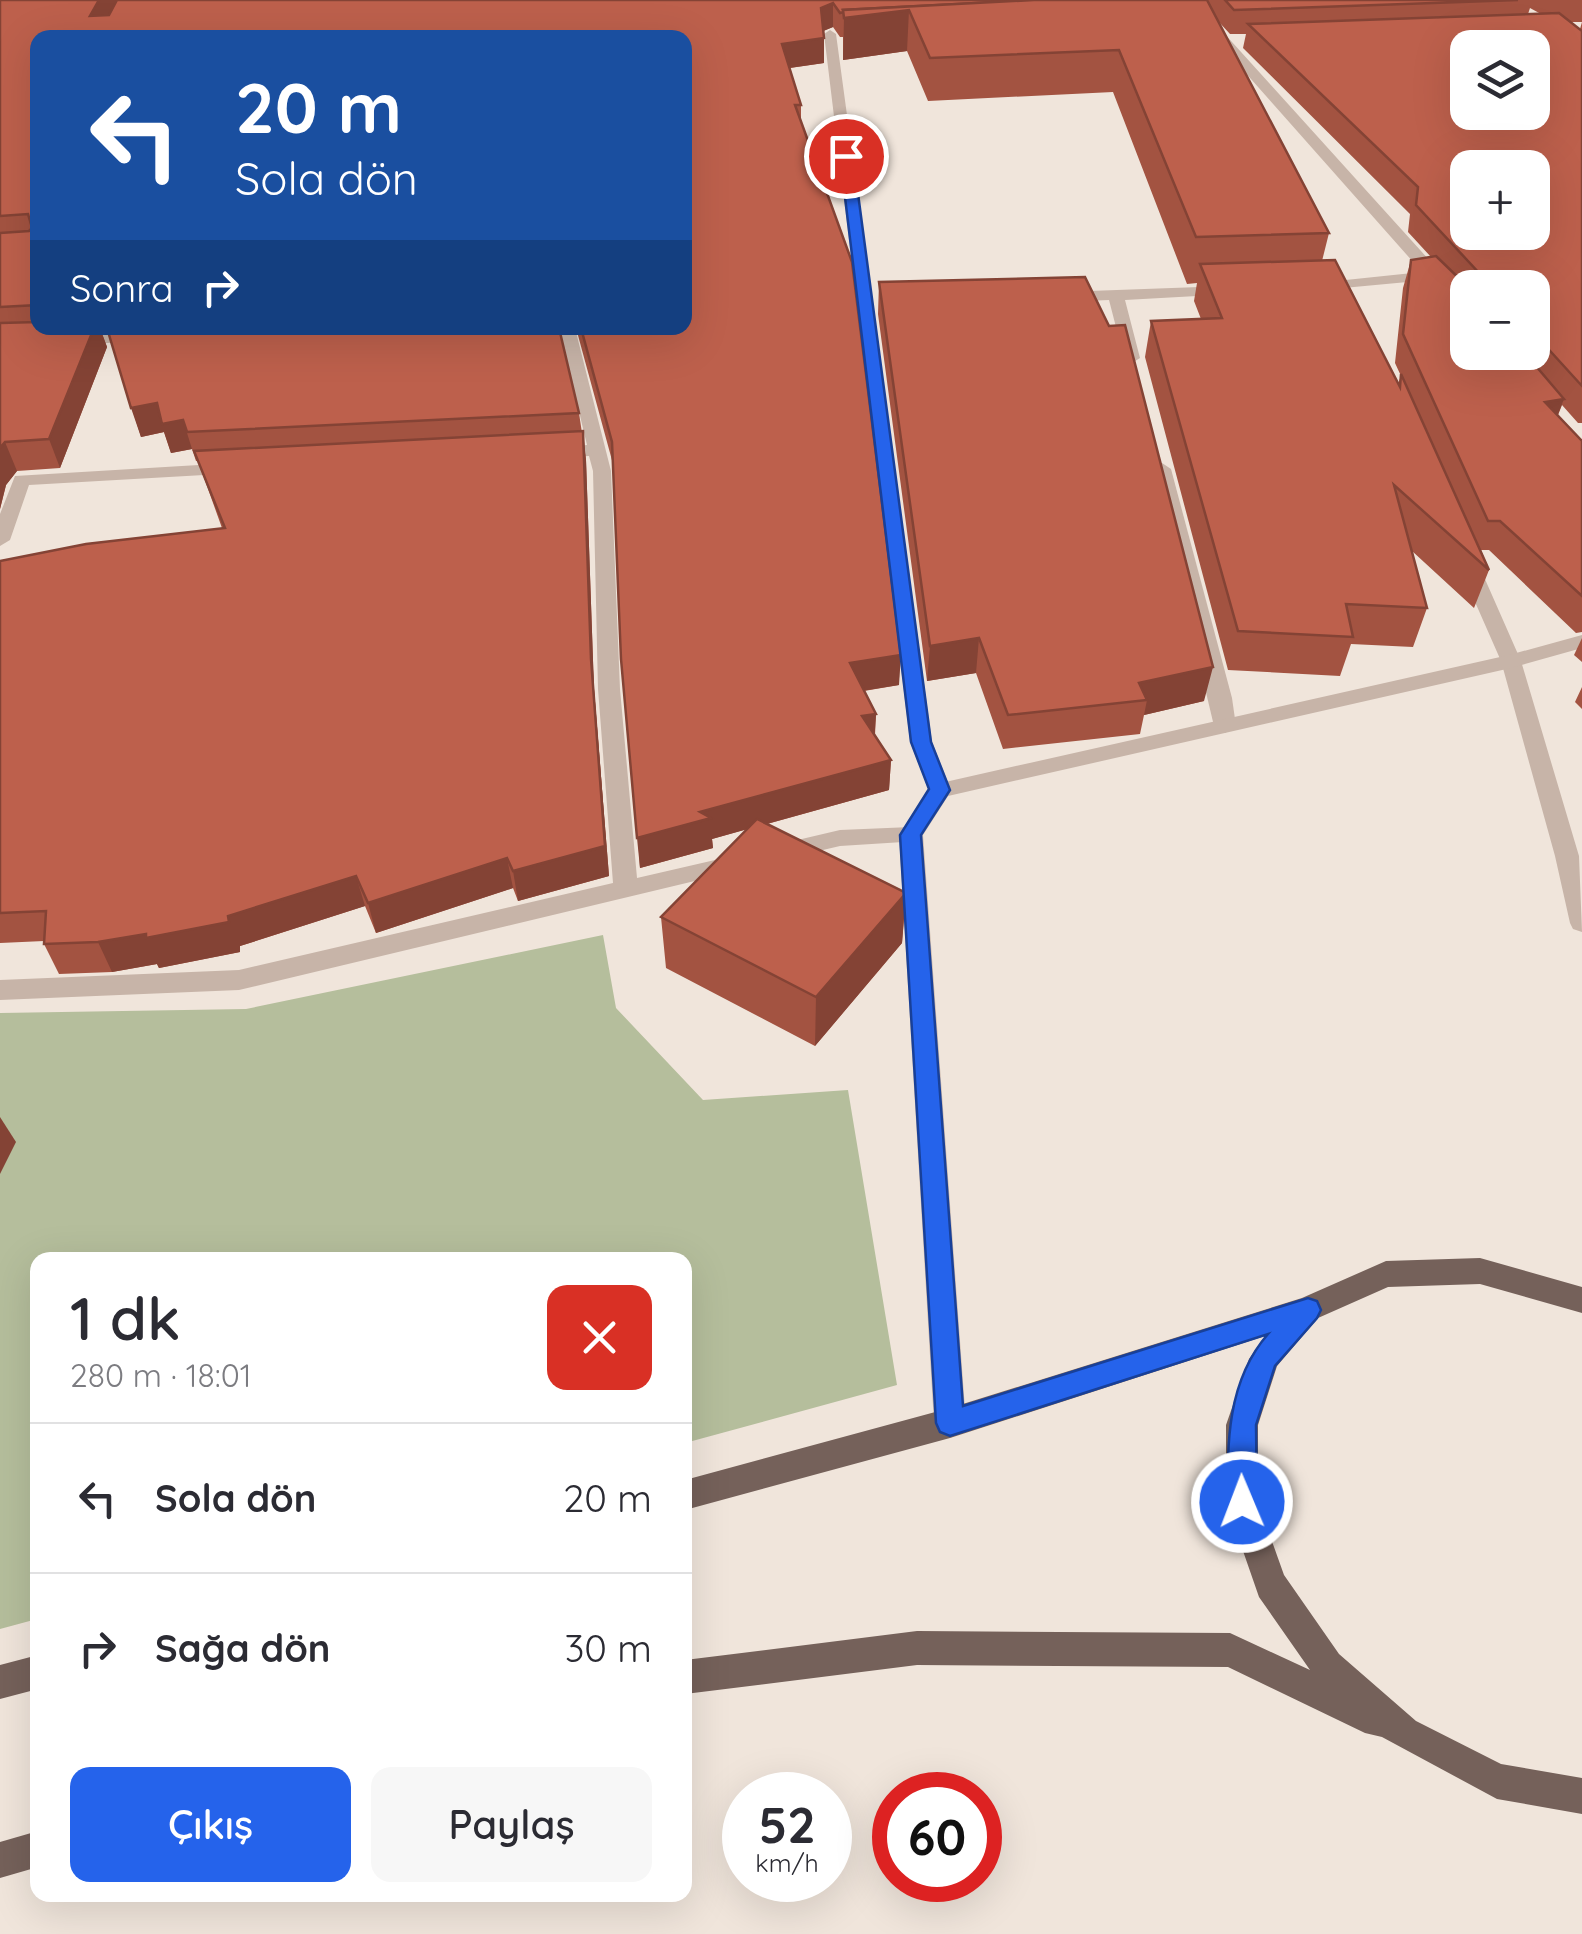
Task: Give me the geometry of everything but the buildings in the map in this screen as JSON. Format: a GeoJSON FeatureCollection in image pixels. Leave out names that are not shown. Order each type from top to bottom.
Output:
{"type":"FeatureCollection","features":[{"type":"Feature","properties":{"kind":"main road"},"geometry":{"type":"LineString","coordinates":[[692,1493],[950,1423],[1308,1310],[1386,1274],[1480,1271],[1581,1299]]}},
{"type":"Feature","properties":{"kind":"main road"},"geometry":{"type":"LineString","coordinates":[[1308,1310],[1264,1359],[1242,1425],[1242,1502],[1271,1585],[1327,1666],[1404,1733]]}},
{"type":"Feature","properties":{"kind":"main road"},"geometry":{"type":"LineString","coordinates":[[692,1675],[917,1648],[1230,1650],[1498,1780],[1582,1796]]}},
{"type":"Feature","properties":{"kind":"main road"},"geometry":{"type":"LineString","coordinates":[[0,1682],[30,1674]]}},
{"type":"Feature","properties":{"kind":"main road"},"geometry":{"type":"LineString","coordinates":[[0,1860],[30,1851]]}},
{"type":"Feature","properties":{"kind":"street"},"geometry":{"type":"LineString","coordinates":[[1187,0],[1450,294]]}},
{"type":"Feature","properties":{"kind":"street"},"geometry":{"type":"LineString","coordinates":[[1188,25],[1208,24]]}},
{"type":"Feature","properties":{"kind":"street"},"geometry":{"type":"LineString","coordinates":[[851,44],[830,40],[877,303],[921,742],[940,790]]}},
{"type":"Feature","properties":{"kind":"street"},"geometry":{"type":"LineString","coordinates":[[1224,42],[1244,42]]}},
{"type":"Feature","properties":{"kind":"street"},"geometry":{"type":"LineString","coordinates":[[1290,289],[1352,296],[1434,276]]}},
{"type":"Feature","properties":{"kind":"street"},"geometry":{"type":"LineString","coordinates":[[1040,298],[1252,290]]}},
{"type":"Feature","properties":{"kind":"street"},"geometry":{"type":"LineString","coordinates":[[1116,295],[1136,372]]}},
{"type":"Feature","properties":{"kind":"street"},"geometry":{"type":"LineString","coordinates":[[569,335],[602,470],[609,690],[626,890]]}},
{"type":"Feature","properties":{"kind":"street"},"geometry":{"type":"LineString","coordinates":[[0,342],[169,336]]}},
{"type":"Feature","properties":{"kind":"street"},"geometry":{"type":"LineString","coordinates":[[1156,448],[1222,698],[1225,726]]}},
{"type":"Feature","properties":{"kind":"street"},"geometry":{"type":"LineString","coordinates":[[538,453],[597,450]]}},
{"type":"Feature","properties":{"kind":"street"},"geometry":{"type":"LineString","coordinates":[[0,540],[22,480],[260,468]]}},
{"type":"Feature","properties":{"kind":"street"},"geometry":{"type":"LineString","coordinates":[[1456,536],[1510,661],[1575,854],[1582,923]]}},
{"type":"Feature","properties":{"kind":"street"},"geometry":{"type":"LineString","coordinates":[[950,1423],[910,835],[940,790],[1510,661],[1582,640]]}},
{"type":"Feature","properties":{"kind":"street"},"geometry":{"type":"LineString","coordinates":[[0,990],[239,980],[840,838],[910,835]]}},
{"type":"Feature","properties":{"kind":"green space"},"geometry":{"type":"Polygon","coordinates":[[[603,935],[616,1008],[703,1100],[848,1090],[897,1385],[692,1441],[692,1252],[30,1252],[30,1621],[0,1629],[0,1013],[246,1009],[603,935]]]}},
{"type":"Feature","properties":{"kind":"route"},"geometry":{"type":"LineString","coordinates":[[846,156],[868,303],[921,742],[940,790],[910,835],[950,1423],[1308,1310],[1264,1359],[1242,1425],[1242,1502]]}}]}
